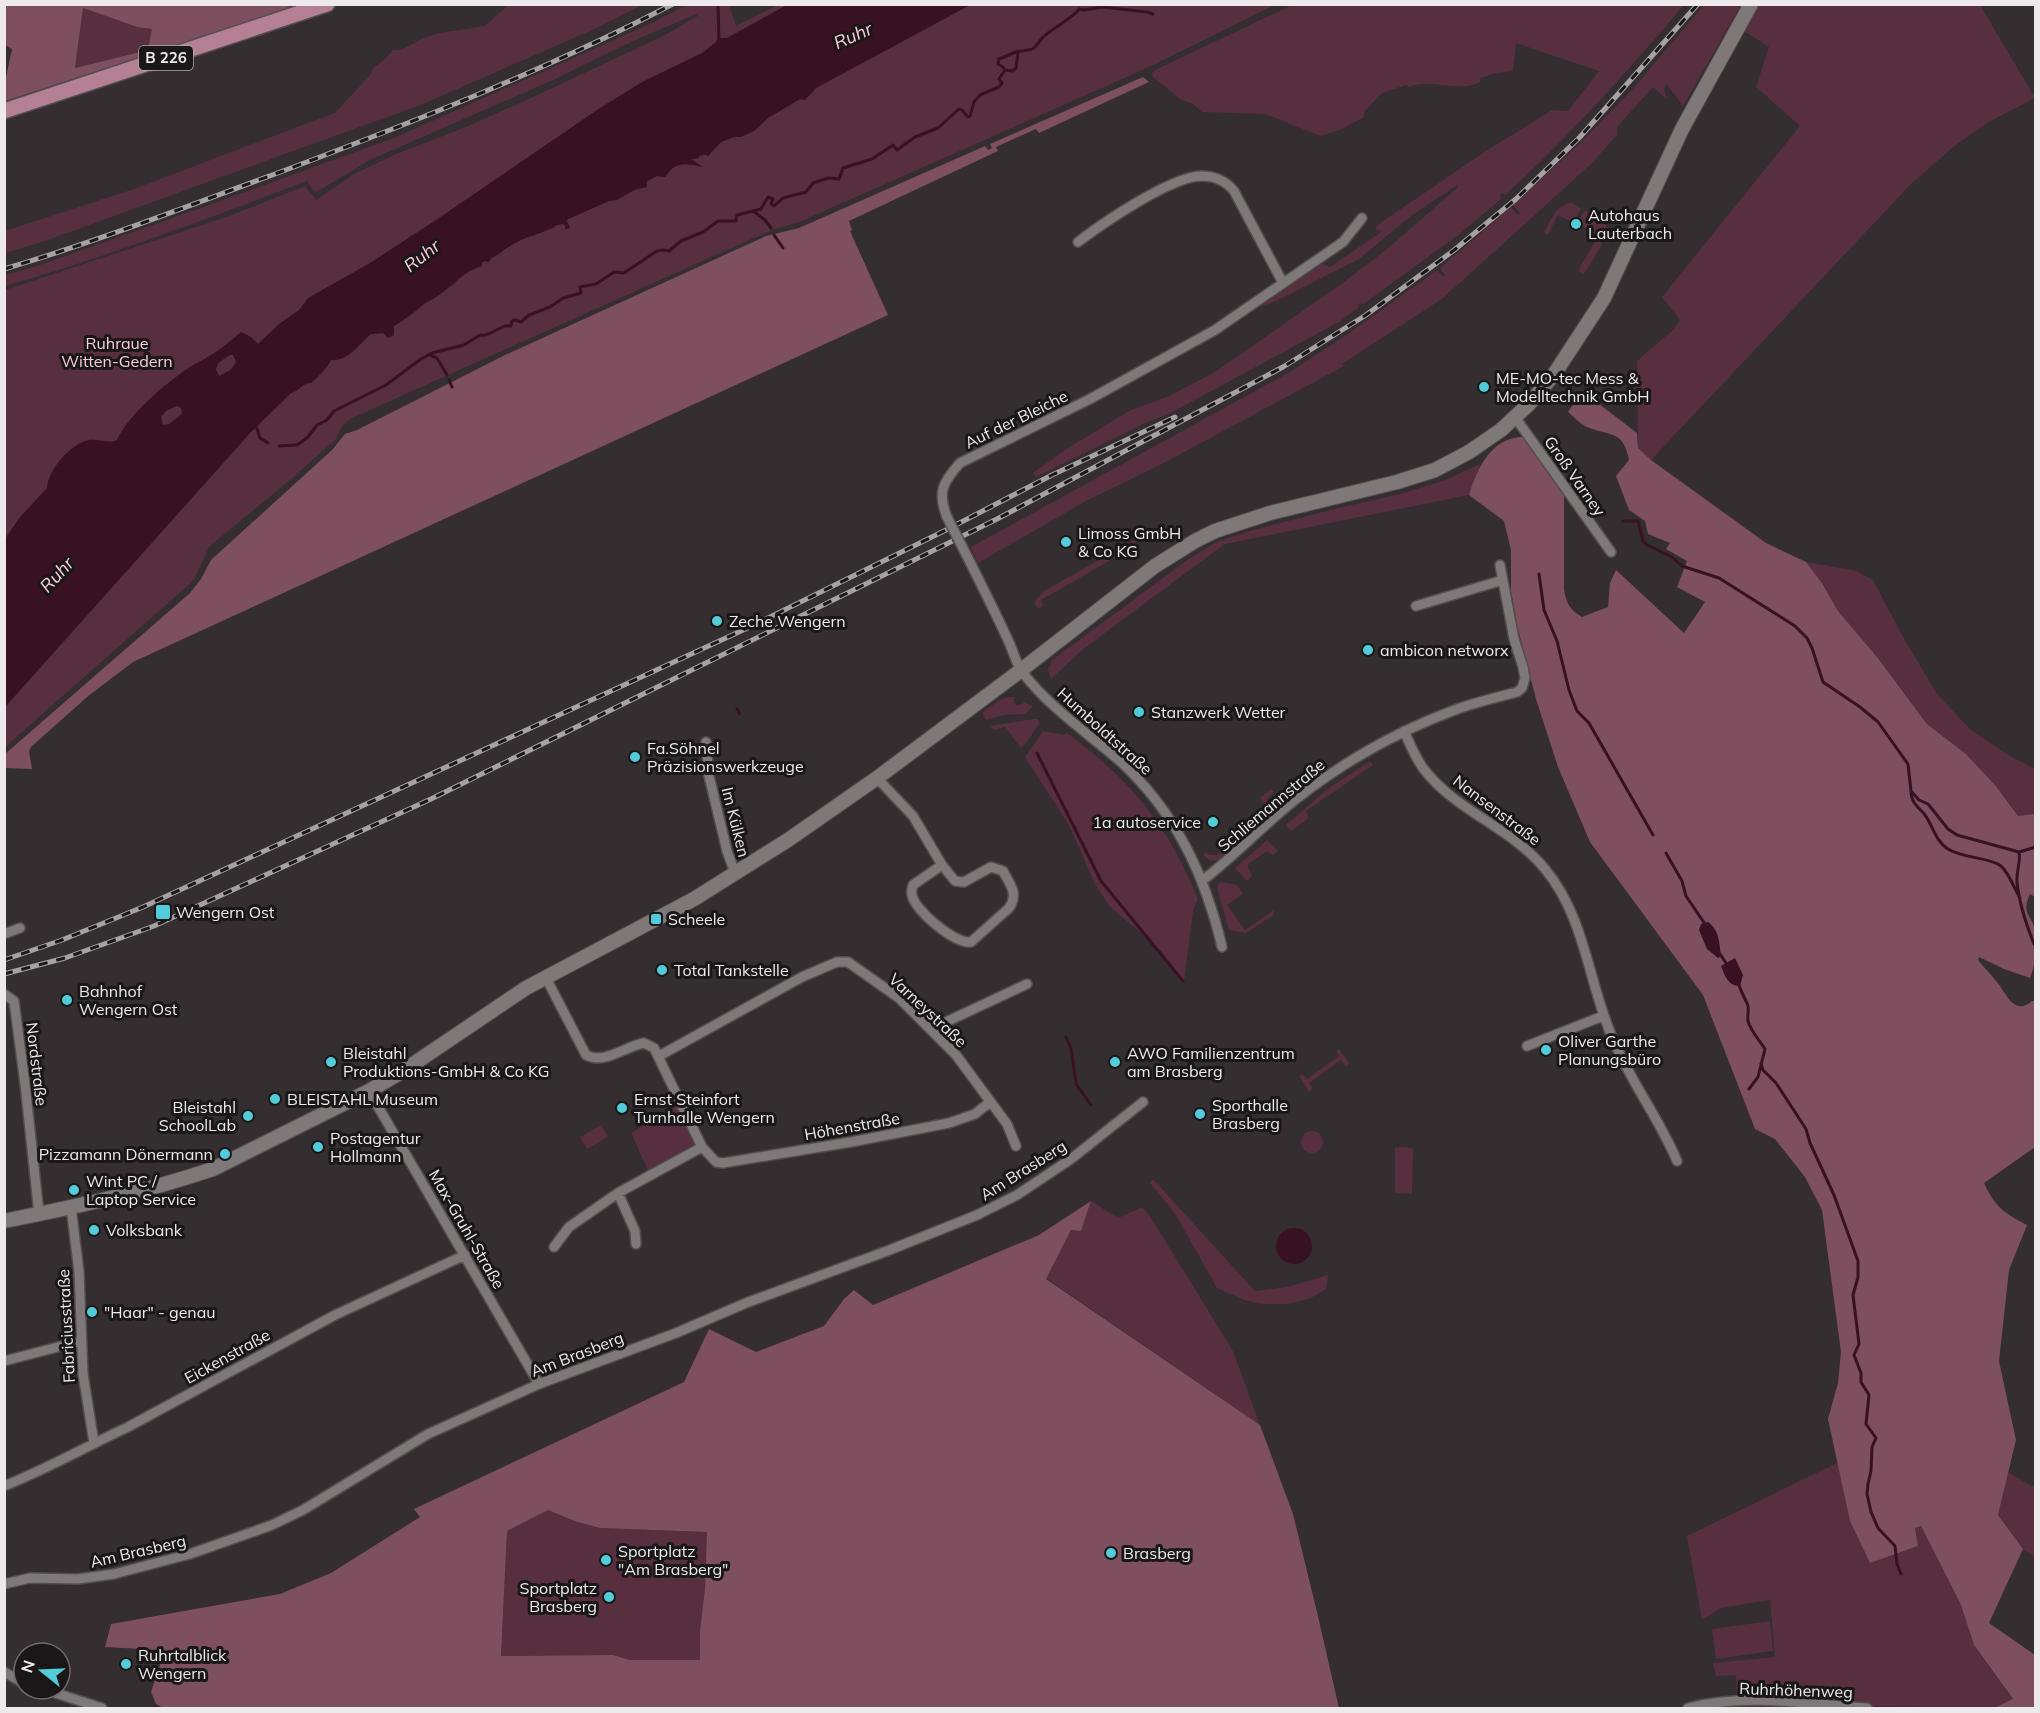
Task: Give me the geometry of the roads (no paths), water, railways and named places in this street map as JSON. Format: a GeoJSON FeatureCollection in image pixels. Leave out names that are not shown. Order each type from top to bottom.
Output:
{"type":"FeatureCollection","features":[{"type":"Feature","properties":{"kind":"main road","name":"B 226"},"geometry":{"type":"LineString","coordinates":[[4,111],[327,4]]}},
{"type":"Feature","properties":{"kind":"main road"},"geometry":{"type":"LineString","coordinates":[[4,1221],[178,1181],[213,1169],[369,1091],[403,1071],[508,1000],[694,898],[796,834],[877,778],[1148,571],[1195,541],[1215,531],[1270,513],[1397,482],[1435,470],[1469,452],[1515,417],[1555,373],[1604,298],[1682,129],[1751,4]]}},
{"type":"Feature","properties":{"kind":"street"},"geometry":{"type":"LineString","coordinates":[[1078,242],[1103,223],[1168,186],[1203,176],[1223,181],[1234,191],[1283,283]]}},
{"type":"Feature","properties":{"kind":"street","name":"Auf der Bleiche"},"geometry":{"type":"LineString","coordinates":[[1020,671],[1004,631],[947,517],[940,496],[946,480],[960,463],[1090,399],[1215,330],[1343,242],[1362,218]]}},
{"type":"Feature","properties":{"kind":"street","name":"Groß Varney"},"geometry":{"type":"LineString","coordinates":[[1515,417],[1611,552]]}},
{"type":"Feature","properties":{"kind":"street","name":"Schliemannstraße"},"geometry":{"type":"LineString","coordinates":[[1203,880],[1315,784],[1361,755],[1404,732],[1461,708],[1517,692],[1522,688],[1525,678],[1514,639],[1500,565]]}},
{"type":"Feature","properties":{"kind":"street"},"geometry":{"type":"LineString","coordinates":[[1416,606],[1503,580]]}},
{"type":"Feature","properties":{"kind":"street","name":"Humboldtstraße"},"geometry":{"type":"LineString","coordinates":[[1020,671],[1056,708],[1122,764],[1152,795],[1168,816],[1189,850],[1203,880],[1222,947]]}},
{"type":"Feature","properties":{"kind":"street","name":"Nansenstraße"},"geometry":{"type":"LineString","coordinates":[[1404,732],[1416,758],[1431,777],[1455,799],[1524,847],[1554,882],[1574,919],[1603,1016],[1627,1071],[1663,1130],[1677,1161]]}},
{"type":"Feature","properties":{"kind":"street","name":"Im Külken"},"geometry":{"type":"LineString","coordinates":[[706,742],[712,787],[727,851],[735,873]]}},
{"type":"Feature","properties":{"kind":"street"},"geometry":{"type":"LineString","coordinates":[[877,778],[913,816],[942,865],[953,878],[961,883],[990,868],[1003,871],[1014,891],[1014,901],[971,942],[958,940],[923,914],[913,897],[912,890],[915,883],[942,865]]}},
{"type":"Feature","properties":{"kind":"street"},"geometry":{"type":"LineString","coordinates":[[4,934],[20,928]]}},
{"type":"Feature","properties":{"kind":"street","name":"Varneystraße"},"geometry":{"type":"LineString","coordinates":[[659,1056],[802,977],[837,962],[845,961],[899,998],[956,1055],[1007,1124],[1016,1146]]}},
{"type":"Feature","properties":{"kind":"street"},"geometry":{"type":"LineString","coordinates":[[546,978],[586,1055],[592,1058],[603,1057],[644,1043],[654,1048],[702,1147],[618,1192],[569,1227],[554,1247]]}},
{"type":"Feature","properties":{"kind":"street"},"geometry":{"type":"LineString","coordinates":[[931,1029],[1027,984]]}},
{"type":"Feature","properties":{"kind":"street","name":"Nordstraße"},"geometry":{"type":"LineString","coordinates":[[4,994],[14,1001],[39,1214]]}},
{"type":"Feature","properties":{"kind":"street"},"geometry":{"type":"LineString","coordinates":[[1527,1046],[1603,1016]]}},
{"type":"Feature","properties":{"kind":"street","name":"Max-Gruhl-Straße"},"geometry":{"type":"LineString","coordinates":[[369,1091],[539,1384]]}},
{"type":"Feature","properties":{"kind":"street","name":"Höhenstraße"},"geometry":{"type":"LineString","coordinates":[[702,1147],[714,1161],[723,1162],[851,1142],[949,1123],[975,1114],[990,1102]]}},
{"type":"Feature","properties":{"kind":"street","name":"Am Brasberg"},"geometry":{"type":"LineString","coordinates":[[4,1584],[37,1577],[78,1579],[106,1576],[190,1554],[261,1530],[303,1510],[428,1434],[539,1384],[977,1215],[1017,1195],[1071,1160],[1143,1102]]}},
{"type":"Feature","properties":{"kind":"street"},"geometry":{"type":"LineString","coordinates":[[618,1192],[635,1231],[636,1245]]}},
{"type":"Feature","properties":{"kind":"street","name":"Fabriciusstraße"},"geometry":{"type":"LineString","coordinates":[[70,1207],[79,1272],[82,1374],[94,1443]]}},
{"type":"Feature","properties":{"kind":"street","name":"Eickenstraße"},"geometry":{"type":"LineString","coordinates":[[4,1486],[32,1476],[132,1425],[335,1315],[465,1255]]}},
{"type":"Feature","properties":{"kind":"street"},"geometry":{"type":"LineString","coordinates":[[4,1361],[81,1341]]}},
{"type":"Feature","properties":{"kind":"street"},"geometry":{"type":"LineString","coordinates":[[72,1698],[102,1708]]}},
{"type":"Feature","properties":{"kind":"street","name":"Ruhrhöhenweg"},"geometry":{"type":"LineString","coordinates":[[1688,1708],[1755,1700],[1867,1708]]}},
{"type":"Feature","properties":{"kind":"water","name":"Ruhr"},"geometry":{"type":"Polygon","coordinates":[[[787,5],[970,5],[816,88],[805,100],[800,99],[768,118],[754,131],[721,142],[708,156],[704,154],[699,158],[691,159],[703,167],[681,164],[673,168],[665,177],[657,176],[647,181],[647,187],[634,190],[617,200],[609,201],[568,219],[570,228],[565,229],[566,226],[559,224],[515,243],[491,258],[489,262],[484,261],[482,266],[467,273],[440,295],[394,326],[394,335],[388,338],[383,333],[371,334],[348,355],[331,360],[325,370],[311,383],[291,393],[250,433],[5,707],[5,539],[20,517],[47,488],[51,473],[68,452],[89,440],[111,442],[117,440],[130,420],[170,381],[219,350],[241,332],[258,344],[279,324],[299,310],[308,298],[370,263],[600,108],[642,82],[702,53],[718,38],[727,38],[787,5]],[[233,355],[218,363],[216,369],[219,376],[235,364],[233,355]],[[177,406],[166,411],[161,417],[163,425],[169,424],[182,414],[181,408],[177,406]]]}},
{"type":"Feature","properties":{"kind":"water"},"geometry":{"type":"Polygon","coordinates":[[[1708,922],[1715,929],[1718,937],[1721,956],[1718,958],[1707,949],[1699,930],[1701,924],[1708,922]]]}},
{"type":"Feature","properties":{"kind":"water"},"geometry":{"type":"Polygon","coordinates":[[[1735,958],[1743,975],[1740,986],[1730,982],[1721,966],[1735,958]]]}},
{"type":"Feature","properties":{"kind":"water"},"geometry":{"type":"Polygon","coordinates":[[[1294,1228],[1307,1233],[1312,1246],[1307,1259],[1294,1264],[1281,1259],[1276,1246],[1281,1233],[1294,1228]]]}},
{"type":"Feature","properties":{"kind":"waterway"},"geometry":{"type":"LineString","coordinates":[[718,4],[719,42]]}},
{"type":"Feature","properties":{"kind":"waterway"},"geometry":{"type":"LineString","coordinates":[[279,446],[297,445],[307,438],[317,425],[327,420],[334,411],[386,385],[432,353],[464,345],[480,335],[511,326],[512,321],[521,322],[529,315],[550,307],[563,298],[581,293],[580,287],[596,284],[614,272],[624,273],[657,251],[669,251],[681,241],[703,232],[718,221],[736,221],[737,215],[761,209],[768,197],[773,199],[771,204],[774,206],[783,198],[806,192],[813,183],[828,178],[839,179],[843,168],[872,159],[893,145],[897,150],[915,137],[938,128],[959,109],[968,117],[970,116],[974,102],[980,95],[999,87],[1002,83],[999,79],[1005,70],[1012,71],[1016,68],[1018,52],[1033,48],[1042,38],[1079,9],[1102,7],[1153,14]]}},
{"type":"Feature","properties":{"kind":"waterway"},"geometry":{"type":"LineString","coordinates":[[1005,70],[998,64],[999,59],[1018,51]]}},
{"type":"Feature","properties":{"kind":"waterway"},"geometry":{"type":"LineString","coordinates":[[753,211],[771,228]]}},
{"type":"Feature","properties":{"kind":"waterway"},"geometry":{"type":"LineString","coordinates":[[774,235],[783,248]]}},
{"type":"Feature","properties":{"kind":"waterway"},"geometry":{"type":"LineString","coordinates":[[430,355],[437,358],[447,375]]}},
{"type":"Feature","properties":{"kind":"waterway"},"geometry":{"type":"LineString","coordinates":[[449,380],[452,387]]}},
{"type":"Feature","properties":{"kind":"waterway"},"geometry":{"type":"LineString","coordinates":[[256,426],[260,438],[268,443]]}},
{"type":"Feature","properties":{"kind":"waterway"},"geometry":{"type":"LineString","coordinates":[[1623,521],[1638,521],[1643,541],[1647,545],[1672,557],[1682,566],[1719,578],[1795,626],[1807,638],[1823,682],[1878,722],[1908,764],[1911,791],[1919,800],[1928,804],[1948,829],[1957,835],[2019,852],[2036,847]]}},
{"type":"Feature","properties":{"kind":"waterway"},"geometry":{"type":"LineString","coordinates":[[1539,574],[1544,610],[1557,641],[1569,690],[1577,711],[1589,723],[1653,835]]}},
{"type":"Feature","properties":{"kind":"waterway"},"geometry":{"type":"LineString","coordinates":[[737,709],[740,714]]}},
{"type":"Feature","properties":{"kind":"waterway"},"geometry":{"type":"LineString","coordinates":[[1037,753],[1101,881],[1183,981]]}},
{"type":"Feature","properties":{"kind":"waterway"},"geometry":{"type":"LineString","coordinates":[[1911,793],[1914,802],[1944,846],[1961,855],[1990,861],[2001,866],[2020,898]]}},
{"type":"Feature","properties":{"kind":"waterway"},"geometry":{"type":"LineString","coordinates":[[1666,853],[1682,881],[1686,896],[1705,924]]}},
{"type":"Feature","properties":{"kind":"waterway"},"geometry":{"type":"LineString","coordinates":[[2019,853],[2018,890],[2034,944]]}},
{"type":"Feature","properties":{"kind":"waterway"},"geometry":{"type":"LineString","coordinates":[[1720,954],[1728,966]]}},
{"type":"Feature","properties":{"kind":"waterway"},"geometry":{"type":"LineString","coordinates":[[1739,985],[1748,1006],[1749,1024],[1765,1049],[1758,1077],[1749,1089]]}},
{"type":"Feature","properties":{"kind":"waterway"},"geometry":{"type":"LineString","coordinates":[[1066,1037],[1071,1048],[1076,1084],[1091,1105]]}},
{"type":"Feature","properties":{"kind":"waterway"},"geometry":{"type":"LineString","coordinates":[[1761,1064],[1806,1129],[1834,1195],[1858,1261],[1858,1277],[1853,1295],[1859,1344],[1854,1355],[1861,1373],[1861,1382],[1869,1395],[1866,1424],[1876,1438],[1872,1447],[1867,1494],[1878,1528],[1895,1546],[1897,1564],[1901,1574]]}},
{"type":"Feature","properties":{"kind":"railway"},"geometry":{"type":"LineString","coordinates":[[4,269],[140,224],[427,115],[576,52],[673,4]]}},
{"type":"Feature","properties":{"kind":"railway"},"geometry":{"type":"LineString","coordinates":[[4,974],[65,958],[154,926],[431,799],[997,519],[1283,367],[1366,315],[1453,251],[1516,199],[1580,137],[1698,4]]}},
{"type":"Feature","properties":{"kind":"railway"},"geometry":{"type":"LineString","coordinates":[[4,960],[62,940],[143,907],[754,625],[1052,475],[1175,417]]}},
{"type":"Feature","properties":{"kind":"place","name":"Autohaus Lauterbach"},"geometry":{"type":"Point","coordinates":[1576,224]}},
{"type":"Feature","properties":{"kind":"place","name":"ME-MO-tec Mess & Modelltechnik GmbH"},"geometry":{"type":"Point","coordinates":[1484,387]}},
{"type":"Feature","properties":{"kind":"place","name":"Limoss GmbH & Co KG"},"geometry":{"type":"Point","coordinates":[1066,542]}},
{"type":"Feature","properties":{"kind":"place","name":"Zeche Wengern"},"geometry":{"type":"Point","coordinates":[717,621]}},
{"type":"Feature","properties":{"kind":"place","name":"ambicon networx"},"geometry":{"type":"Point","coordinates":[1368,650]}},
{"type":"Feature","properties":{"kind":"place","name":"Stanzwerk Wetter"},"geometry":{"type":"Point","coordinates":[1139,712]}},
{"type":"Feature","properties":{"kind":"place","name":"Fa.Söhnel Präzisionswerkzeuge"},"geometry":{"type":"Point","coordinates":[635,757]}},
{"type":"Feature","properties":{"kind":"place","name":"1a autoservice"},"geometry":{"type":"Point","coordinates":[1213,822]}},
{"type":"Feature","properties":{"kind":"place","name":"Wengern Ost"},"geometry":{"type":"Point","coordinates":[163,912]}},
{"type":"Feature","properties":{"kind":"place","name":"Scheele"},"geometry":{"type":"Point","coordinates":[656,919]}},
{"type":"Feature","properties":{"kind":"place","name":"Total Tankstelle"},"geometry":{"type":"Point","coordinates":[662,970]}},
{"type":"Feature","properties":{"kind":"place","name":"Bahnhof Wengern Ost"},"geometry":{"type":"Point","coordinates":[67,1000]}},
{"type":"Feature","properties":{"kind":"place","name":"Oliver Garthe Planungsbüro"},"geometry":{"type":"Point","coordinates":[1546,1050]}},
{"type":"Feature","properties":{"kind":"place","name":"Bleistahl Produktions-GmbH & Co KG"},"geometry":{"type":"Point","coordinates":[331,1062]}},
{"type":"Feature","properties":{"kind":"place","name":"AWO Familienzentrum am Brasberg"},"geometry":{"type":"Point","coordinates":[1115,1062]}},
{"type":"Feature","properties":{"kind":"place","name":"BLEISTAHL Museum"},"geometry":{"type":"Point","coordinates":[275,1099]}},
{"type":"Feature","properties":{"kind":"place","name":"Ernst Steinfort Turnhalle Wengern"},"geometry":{"type":"Point","coordinates":[622,1108]}},
{"type":"Feature","properties":{"kind":"place","name":"Sporthalle Brasberg"},"geometry":{"type":"Point","coordinates":[1200,1114]}},
{"type":"Feature","properties":{"kind":"place","name":"Bleistahl SchoolLab"},"geometry":{"type":"Point","coordinates":[248,1116]}},
{"type":"Feature","properties":{"kind":"place","name":"Postagentur Hollmann"},"geometry":{"type":"Point","coordinates":[318,1147]}},
{"type":"Feature","properties":{"kind":"place","name":"Pizzamann Dönermann"},"geometry":{"type":"Point","coordinates":[225,1154]}},
{"type":"Feature","properties":{"kind":"place","name":"Wint PC / Laptop Service"},"geometry":{"type":"Point","coordinates":[74,1190]}},
{"type":"Feature","properties":{"kind":"place","name":"Volksbank"},"geometry":{"type":"Point","coordinates":[94,1230]}},
{"type":"Feature","properties":{"kind":"place","name":"\"Haar\" - genau"},"geometry":{"type":"Point","coordinates":[92,1312]}},
{"type":"Feature","properties":{"kind":"place","name":"Brasberg"},"geometry":{"type":"Point","coordinates":[1111,1553]}},
{"type":"Feature","properties":{"kind":"place","name":"Sportplatz \"Am Brasberg\""},"geometry":{"type":"Point","coordinates":[606,1560]}},
{"type":"Feature","properties":{"kind":"place","name":"Sportplatz Brasberg"},"geometry":{"type":"Point","coordinates":[609,1597]}},
{"type":"Feature","properties":{"kind":"place","name":"Ruhrtalblick Wengern"},"geometry":{"type":"Point","coordinates":[126,1664]}},
{"type":"Feature","properties":{"kind":"park label","name":"Ruhraue Witten-Gedern"},"geometry":{"type":"Point","coordinates":[117,352]}}]}
